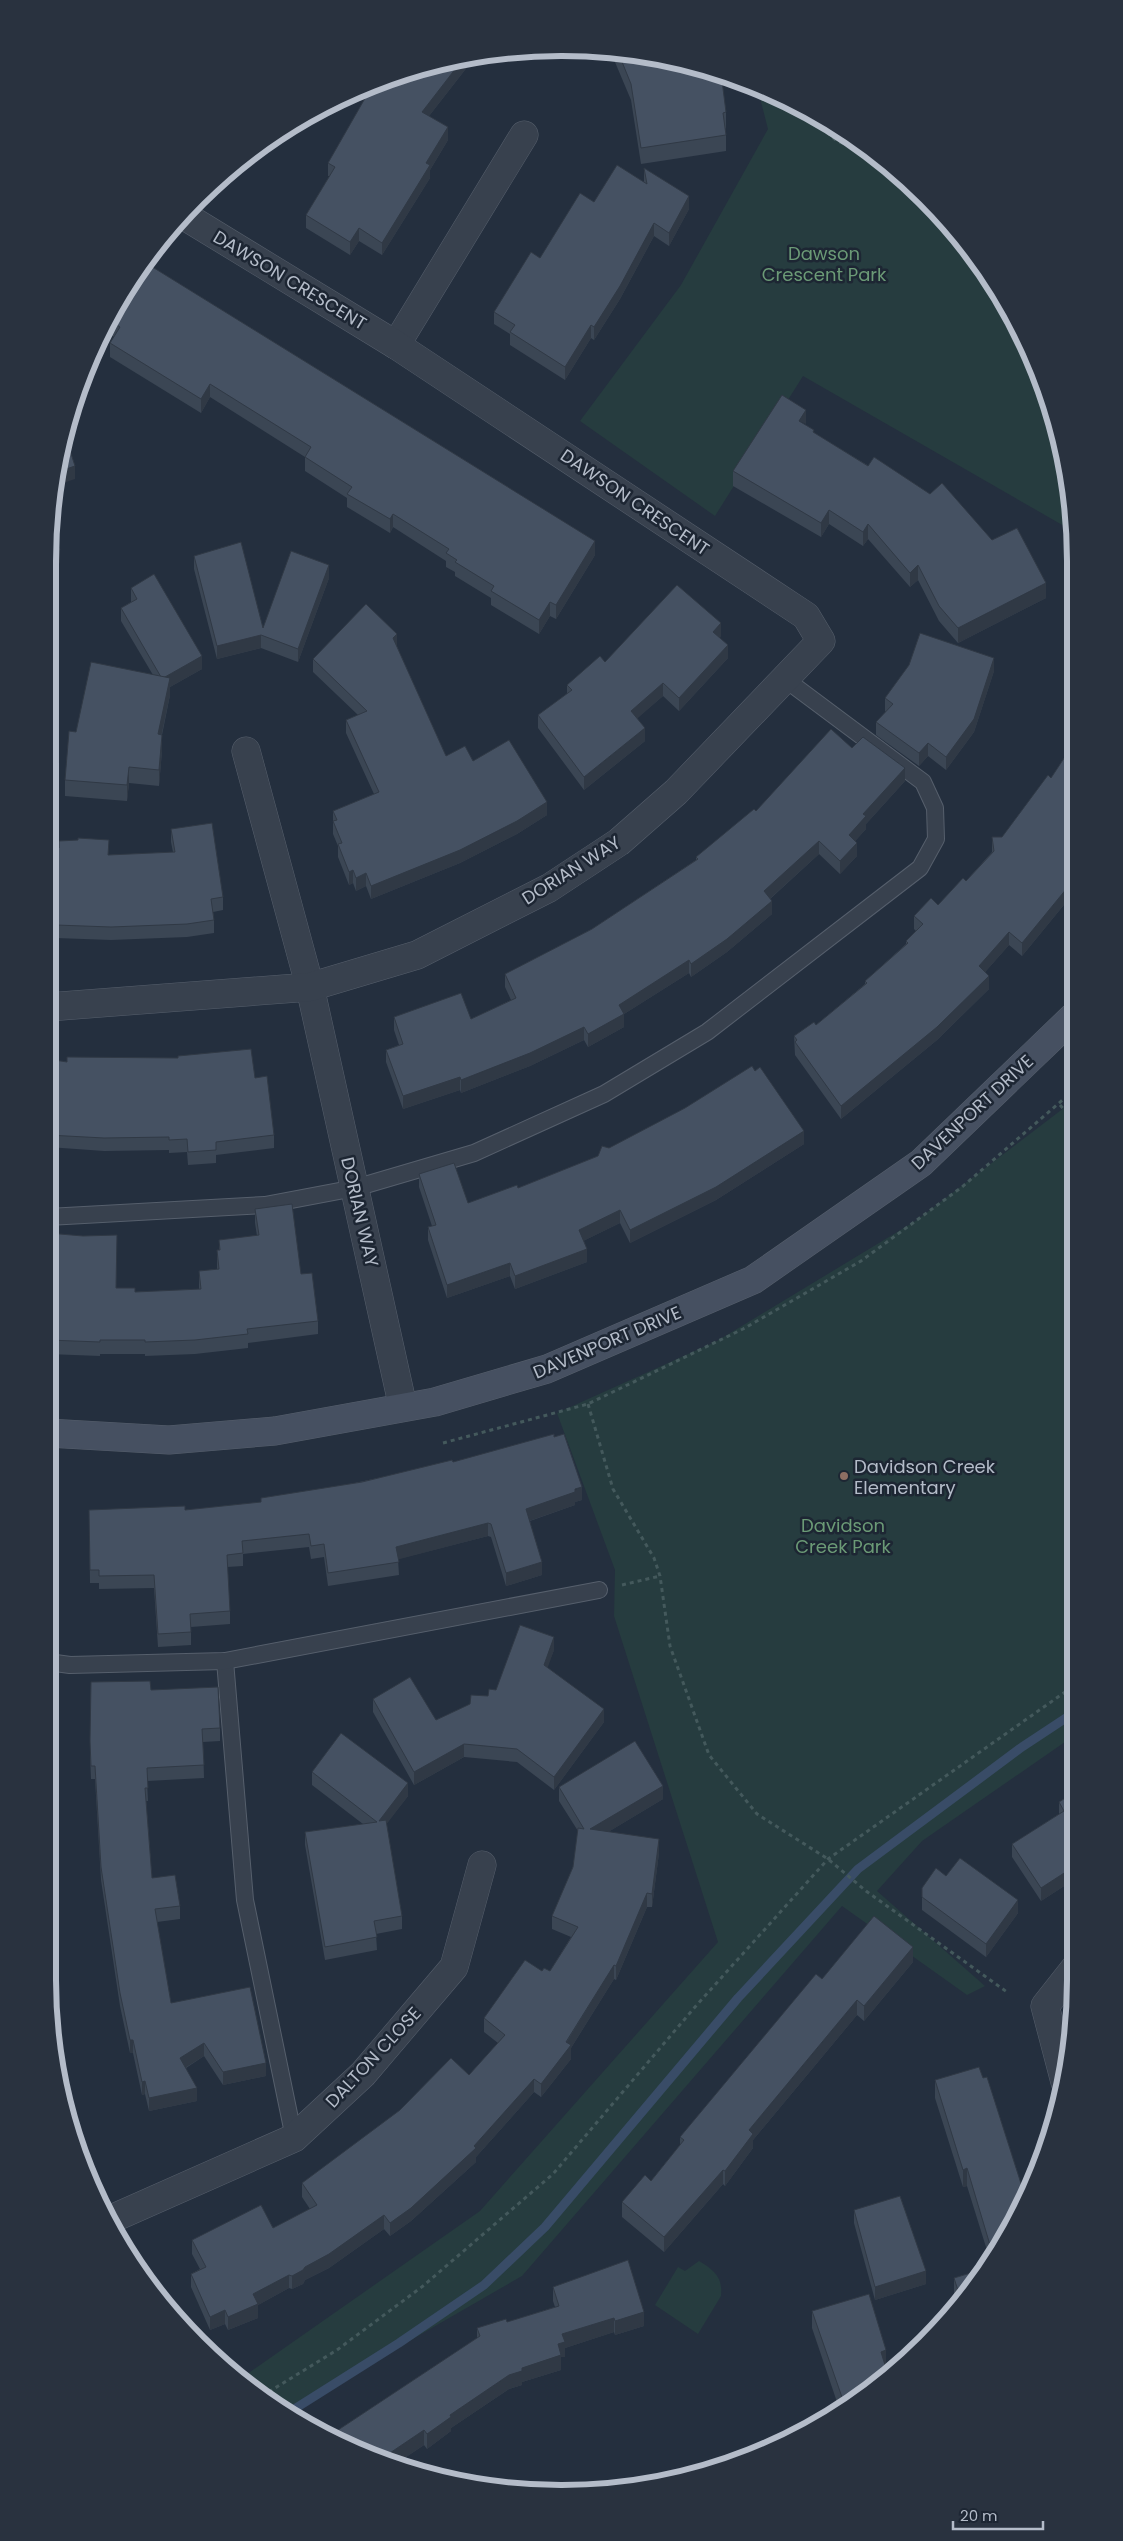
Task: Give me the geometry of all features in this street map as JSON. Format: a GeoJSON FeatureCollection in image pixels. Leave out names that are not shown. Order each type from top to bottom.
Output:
{"type":"FeatureCollection","features":[{"type":"Feature","properties":{"kind":"street"},"geometry":{"type":"LineString","coordinates":[[396,344],[524,135]]}},
{"type":"Feature","properties":{"kind":"street","name":"DAWSON CRESCENT"},"geometry":{"type":"LineString","coordinates":[[190,219],[396,344],[806,616],[821,641],[785,679]]}},
{"type":"Feature","properties":{"kind":"street","name":"DORIAN WAY"},"geometry":{"type":"LineString","coordinates":[[56,1006],[310,988],[417,956],[549,888],[619,842],[676,792],[785,679]]}},
{"type":"Feature","properties":{"kind":"street","name":"DORIAN WAY"},"geometry":{"type":"LineString","coordinates":[[246,751],[310,988],[403,1407]]}},
{"type":"Feature","properties":{"kind":"street","name":"DAVENPORT DRIVE"},"geometry":{"type":"LineString","coordinates":[[56,1433],[169,1440],[275,1431],[468,1394],[547,1369],[753,1280],[921,1163],[1067,1023]]}},
{"type":"Feature","properties":{"kind":"street","name":"DALTON CLOSE"},"geometry":{"type":"LineString","coordinates":[[116,2217],[294,2138],[363,2074],[454,1967],[482,1865]]}},
{"type":"Feature","properties":{"kind":"street"},"geometry":{"type":"LineString","coordinates":[[1059,2062],[1044,2006],[1067,1979]]}},
{"type":"Feature","properties":{"kind":"lane"},"geometry":{"type":"LineString","coordinates":[[56,1217],[265,1205],[355,1188],[474,1153],[604,1094],[708,1032],[920,868],[936,838],[935,808],[923,782],[785,679]]}},
{"type":"Feature","properties":{"kind":"lane"},"geometry":{"type":"LineString","coordinates":[[56,1663],[70,1665],[225,1661],[599,1590]]}},
{"type":"Feature","properties":{"kind":"lane"},"geometry":{"type":"LineString","coordinates":[[225,1661],[245,1900],[294,2138]]}},
{"type":"Feature","properties":{"kind":"path"},"geometry":{"type":"LineString","coordinates":[[823,130],[837,141],[848,145]]}},
{"type":"Feature","properties":{"kind":"path"},"geometry":{"type":"LineString","coordinates":[[443,1443],[588,1404],[743,1329],[861,1261],[962,1187],[1067,1097]]}},
{"type":"Feature","properties":{"kind":"path"},"geometry":{"type":"LineString","coordinates":[[1060,1104],[1067,1112]]}},
{"type":"Feature","properties":{"kind":"path"},"geometry":{"type":"LineString","coordinates":[[588,1404],[613,1489],[654,1558],[660,1576],[670,1646],[709,1755],[757,1814],[828,1859],[866,1891],[1007,1992]]}},
{"type":"Feature","properties":{"kind":"path"},"geometry":{"type":"LineString","coordinates":[[599,1590],[660,1576]]}},
{"type":"Feature","properties":{"kind":"path"},"geometry":{"type":"LineString","coordinates":[[269,2391],[337,2350],[423,2286],[553,2174],[695,2006],[828,1859],[1067,1691]]}},
{"type":"Feature","properties":{"kind":"green space","name":"Dawson Crescent Park"},"geometry":{"type":"Polygon","coordinates":[[[760,97],[814,124],[842,141],[869,161],[919,204],[962,254],[982,281],[1015,338],[1040,399],[1057,463],[1066,527],[803,376],[715,516],[580,421],[681,285],[768,129],[760,97]]]}},
{"type":"Feature","properties":{"kind":"green space","name":"Davidson Creek Park"},"geometry":{"type":"Polygon","coordinates":[[[1067,1106],[1067,1741],[922,1841],[877,1891],[985,1986],[967,1995],[842,1906],[522,2276],[294,2408],[247,2374],[480,2211],[718,1942],[614,1616],[615,1570],[557,1413],[717,1341],[917,1220],[1067,1106]]]}},
{"type":"Feature","properties":{"kind":"green space"},"geometry":{"type":"Polygon","coordinates":[[[699,2261],[719,2279],[721,2296],[698,2334],[655,2305],[678,2267],[685,2271],[699,2261]]]}},
{"type":"Feature","properties":{"kind":"building"},"geometry":{"type":"Polygon","coordinates":[[[621,60],[692,73],[722,82],[726,112],[723,113],[726,135],[641,148],[631,84],[621,60]]]}},
{"type":"Feature","properties":{"kind":"building"},"geometry":{"type":"Polygon","coordinates":[[[456,67],[422,112],[448,127],[426,163],[430,165],[382,243],[359,228],[350,242],[306,215],[335,167],[328,163],[366,96],[399,83],[456,67]]]}},
{"type":"Feature","properties":{"kind":"building"},"geometry":{"type":"Polygon","coordinates":[[[617,165],[647,184],[644,168],[689,196],[669,233],[654,223],[620,286],[594,327],[591,325],[565,367],[510,332],[515,325],[494,312],[531,252],[540,258],[580,193],[594,202],[617,165]]]}},
{"type":"Feature","properties":{"kind":"building"},"geometry":{"type":"Polygon","coordinates":[[[152,267],[595,541],[556,605],[550,602],[539,620],[491,591],[494,586],[455,562],[457,560],[446,553],[449,549],[393,514],[390,519],[347,494],[352,487],[305,457],[311,447],[210,384],[201,399],[110,343],[120,327],[116,324],[152,267]]]}},
{"type":"Feature","properties":{"kind":"building"},"geometry":{"type":"Polygon","coordinates":[[[782,395],[806,410],[799,421],[814,430],[813,432],[868,466],[874,457],[930,494],[942,483],[992,540],[1017,528],[1046,583],[958,628],[939,606],[918,565],[910,573],[868,524],[863,532],[829,510],[821,523],[733,471],[782,395]]]}},
{"type":"Feature","properties":{"kind":"building"},"geometry":{"type":"Polygon","coordinates":[[[69,448],[75,466],[65,469],[69,448]]]}},
{"type":"Feature","properties":{"kind":"building"},"geometry":{"type":"Polygon","coordinates":[[[241,542],[263,628],[291,551],[329,565],[298,649],[261,635],[217,646],[194,556],[241,542]]]}},
{"type":"Feature","properties":{"kind":"building"},"geometry":{"type":"Polygon","coordinates":[[[56,547],[60,549],[56,558],[56,547]]]}},
{"type":"Feature","properties":{"kind":"building"},"geometry":{"type":"Polygon","coordinates":[[[154,574],[202,656],[165,677],[161,677],[121,608],[137,599],[131,588],[154,574]]]}},
{"type":"Feature","properties":{"kind":"building"},"geometry":{"type":"Polygon","coordinates":[[[677,585],[721,623],[713,632],[728,645],[679,698],[663,683],[631,711],[645,728],[584,777],[538,715],[572,690],[567,685],[600,656],[605,662],[677,585]]]}},
{"type":"Feature","properties":{"kind":"building"},"geometry":{"type":"Polygon","coordinates":[[[366,604],[397,634],[393,638],[446,756],[465,746],[473,761],[509,740],[547,802],[517,821],[460,850],[371,886],[366,873],[356,878],[353,870],[349,872],[338,844],[342,843],[333,821],[337,820],[333,811],[379,792],[346,720],[367,711],[313,659],[366,604]]]}},
{"type":"Feature","properties":{"kind":"building"},"geometry":{"type":"Polygon","coordinates":[[[920,633],[994,658],[974,719],[946,757],[928,743],[919,753],[876,722],[893,704],[885,698],[909,665],[920,633]]]}},
{"type":"Feature","properties":{"kind":"building"},"geometry":{"type":"Polygon","coordinates":[[[91,662],[170,678],[158,734],[162,735],[159,770],[129,767],[127,785],[65,780],[69,731],[76,732],[91,662]]]}},
{"type":"Feature","properties":{"kind":"building"},"geometry":{"type":"Polygon","coordinates":[[[831,729],[852,748],[863,737],[905,768],[863,814],[866,816],[849,835],[857,843],[840,861],[819,841],[764,891],[772,901],[727,939],[691,964],[689,960],[619,1005],[624,1014],[588,1034],[584,1027],[530,1053],[461,1080],[460,1077],[403,1096],[386,1050],[403,1044],[394,1017],[461,993],[471,1019],[516,998],[505,974],[592,929],[698,859],[696,857],[754,809],[756,811],[831,729]]]}},
{"type":"Feature","properties":{"kind":"building"},"geometry":{"type":"Polygon","coordinates":[[[1067,754],[1067,888],[1022,943],[1009,932],[979,966],[989,976],[937,1027],[841,1106],[795,1042],[797,1040],[794,1036],[814,1022],[816,1025],[867,983],[865,981],[908,943],[906,941],[923,924],[914,916],[931,898],[938,905],[963,878],[966,881],[994,851],[992,837],[1002,837],[1048,775],[1051,778],[1067,754]]]}},
{"type":"Feature","properties":{"kind":"building"},"geometry":{"type":"Polygon","coordinates":[[[212,823],[223,897],[211,899],[214,920],[187,924],[111,927],[56,925],[56,848],[59,848],[59,841],[78,840],[78,838],[109,840],[108,855],[175,852],[171,829],[212,823]]]}},
{"type":"Feature","properties":{"kind":"building"},"geometry":{"type":"Polygon","coordinates":[[[251,1049],[255,1078],[267,1076],[274,1135],[216,1142],[216,1150],[188,1152],[187,1139],[169,1140],[169,1137],[104,1138],[56,1135],[56,1060],[67,1062],[67,1057],[178,1058],[178,1056],[251,1049]]]}},
{"type":"Feature","properties":{"kind":"building"},"geometry":{"type":"Polygon","coordinates":[[[752,1066],[755,1071],[760,1067],[804,1131],[716,1187],[630,1230],[620,1210],[579,1230],[587,1249],[515,1276],[510,1263],[447,1285],[428,1227],[436,1225],[419,1174],[454,1163],[468,1203],[517,1185],[518,1188],[598,1156],[602,1146],[609,1148],[685,1108],[752,1066]]]}},
{"type":"Feature","properties":{"kind":"building"},"geometry":{"type":"Polygon","coordinates":[[[292,1204],[301,1274],[312,1273],[318,1321],[247,1329],[248,1334],[195,1340],[145,1342],[145,1340],[100,1340],[100,1342],[56,1340],[56,1234],[83,1236],[117,1235],[116,1288],[135,1288],[135,1292],[201,1289],[199,1271],[219,1269],[217,1250],[220,1250],[219,1240],[259,1235],[255,1209],[292,1204]]]}},
{"type":"Feature","properties":{"kind":"building"},"geometry":{"type":"Polygon","coordinates":[[[554,1434],[554,1437],[564,1434],[582,1487],[575,1489],[575,1492],[526,1509],[542,1562],[506,1573],[491,1524],[488,1523],[396,1547],[399,1562],[328,1573],[324,1544],[311,1546],[309,1534],[242,1541],[243,1553],[227,1555],[230,1611],[190,1614],[191,1632],[158,1634],[154,1575],[99,1576],[99,1570],[90,1570],[89,1510],[185,1506],[185,1510],[261,1502],[261,1498],[362,1482],[452,1460],[453,1462],[554,1434]]]}},
{"type":"Feature","properties":{"kind":"building"},"geometry":{"type":"Polygon","coordinates":[[[520,1625],[554,1637],[544,1665],[604,1709],[554,1777],[517,1749],[464,1744],[414,1772],[373,1699],[410,1677],[436,1720],[470,1704],[471,1695],[488,1696],[489,1689],[496,1690],[520,1625]]]}},
{"type":"Feature","properties":{"kind":"building"},"geometry":{"type":"Polygon","coordinates":[[[150,1681],[151,1690],[218,1687],[220,1728],[202,1729],[204,1765],[147,1768],[148,1788],[145,1788],[152,1878],[175,1875],[180,1906],[155,1909],[171,2003],[250,1987],[266,2063],[223,2072],[204,2043],[180,2058],[197,2088],[149,2098],[145,2081],[142,2082],[133,2040],[130,2040],[120,1993],[101,1867],[95,1766],[91,1766],[90,1741],[91,1682],[150,1681]]]}},
{"type":"Feature","properties":{"kind":"building"},"geometry":{"type":"Polygon","coordinates":[[[341,1733],[408,1783],[379,1821],[386,1820],[402,1916],[374,1921],[377,1937],[325,1947],[305,1832],[377,1822],[312,1772],[341,1733]]]}},
{"type":"Feature","properties":{"kind":"building"},"geometry":{"type":"Polygon","coordinates":[[[635,1741],[663,1786],[590,1829],[659,1839],[652,1894],[647,1893],[616,1966],[614,1965],[566,2042],[571,2045],[541,2084],[534,2079],[474,2146],[476,2148],[411,2208],[390,2223],[384,2215],[303,2270],[292,2276],[289,2275],[253,2294],[258,2304],[228,2317],[225,2310],[210,2317],[191,2274],[206,2267],[192,2240],[261,2205],[273,2228],[317,2205],[302,2183],[400,2110],[451,2058],[469,2075],[505,2035],[484,2018],[525,1960],[542,1971],[544,1968],[550,1971],[578,1927],[552,1916],[573,1867],[578,1828],[584,1829],[559,1787],[635,1741]]]}},
{"type":"Feature","properties":{"kind":"building"},"geometry":{"type":"Polygon","coordinates":[[[1067,1797],[1067,1871],[1041,1888],[1012,1844],[1064,1811],[1059,1802],[1067,1797]]]}},
{"type":"Feature","properties":{"kind":"building"},"geometry":{"type":"Polygon","coordinates":[[[960,1858],[1018,1900],[986,1944],[922,1897],[922,1888],[936,1868],[946,1876],[960,1858]]]}},
{"type":"Feature","properties":{"kind":"building"},"geometry":{"type":"Polygon","coordinates":[[[874,1916],[913,1947],[864,2006],[857,2000],[749,2130],[753,2134],[725,2171],[723,2170],[664,2237],[622,2202],[645,2175],[651,2181],[684,2140],[680,2137],[816,1974],[822,1979],[874,1916]]]}},
{"type":"Feature","properties":{"kind":"building"},"geometry":{"type":"Polygon","coordinates":[[[979,2067],[983,2078],[987,2077],[1022,2187],[990,2246],[967,2168],[963,2170],[935,2080],[979,2067]]]}},
{"type":"Feature","properties":{"kind":"building"},"geometry":{"type":"Polygon","coordinates":[[[900,2196],[926,2271],[875,2287],[854,2210],[900,2196]]]}},
{"type":"Feature","properties":{"kind":"building"},"geometry":{"type":"Polygon","coordinates":[[[628,2260],[644,2312],[615,2321],[614,2318],[562,2334],[565,2342],[558,2344],[561,2355],[522,2368],[522,2371],[509,2375],[450,2415],[451,2417],[427,2434],[424,2430],[389,2454],[336,2432],[480,2336],[477,2328],[506,2319],[507,2322],[559,2306],[553,2287],[628,2260]]]}},
{"type":"Feature","properties":{"kind":"building"},"geometry":{"type":"Polygon","coordinates":[[[973,2272],[958,2292],[954,2278],[973,2272]]]}},
{"type":"Feature","properties":{"kind":"building"},"geometry":{"type":"Polygon","coordinates":[[[869,2294],[886,2350],[881,2352],[885,2367],[843,2399],[812,2311],[869,2294]]]}},
{"type":"Feature","properties":{"kind":"waterway"},"geometry":{"type":"LineString","coordinates":[[295,2409],[399,2343],[484,2285],[545,2227],[738,1998],[858,1869],[1022,1747],[1067,1717]]}},
{"type":"Feature","properties":{"kind":"place","name":"Davidson Creek Elementary"},"geometry":{"type":"Point","coordinates":[844,1476]}}]}
